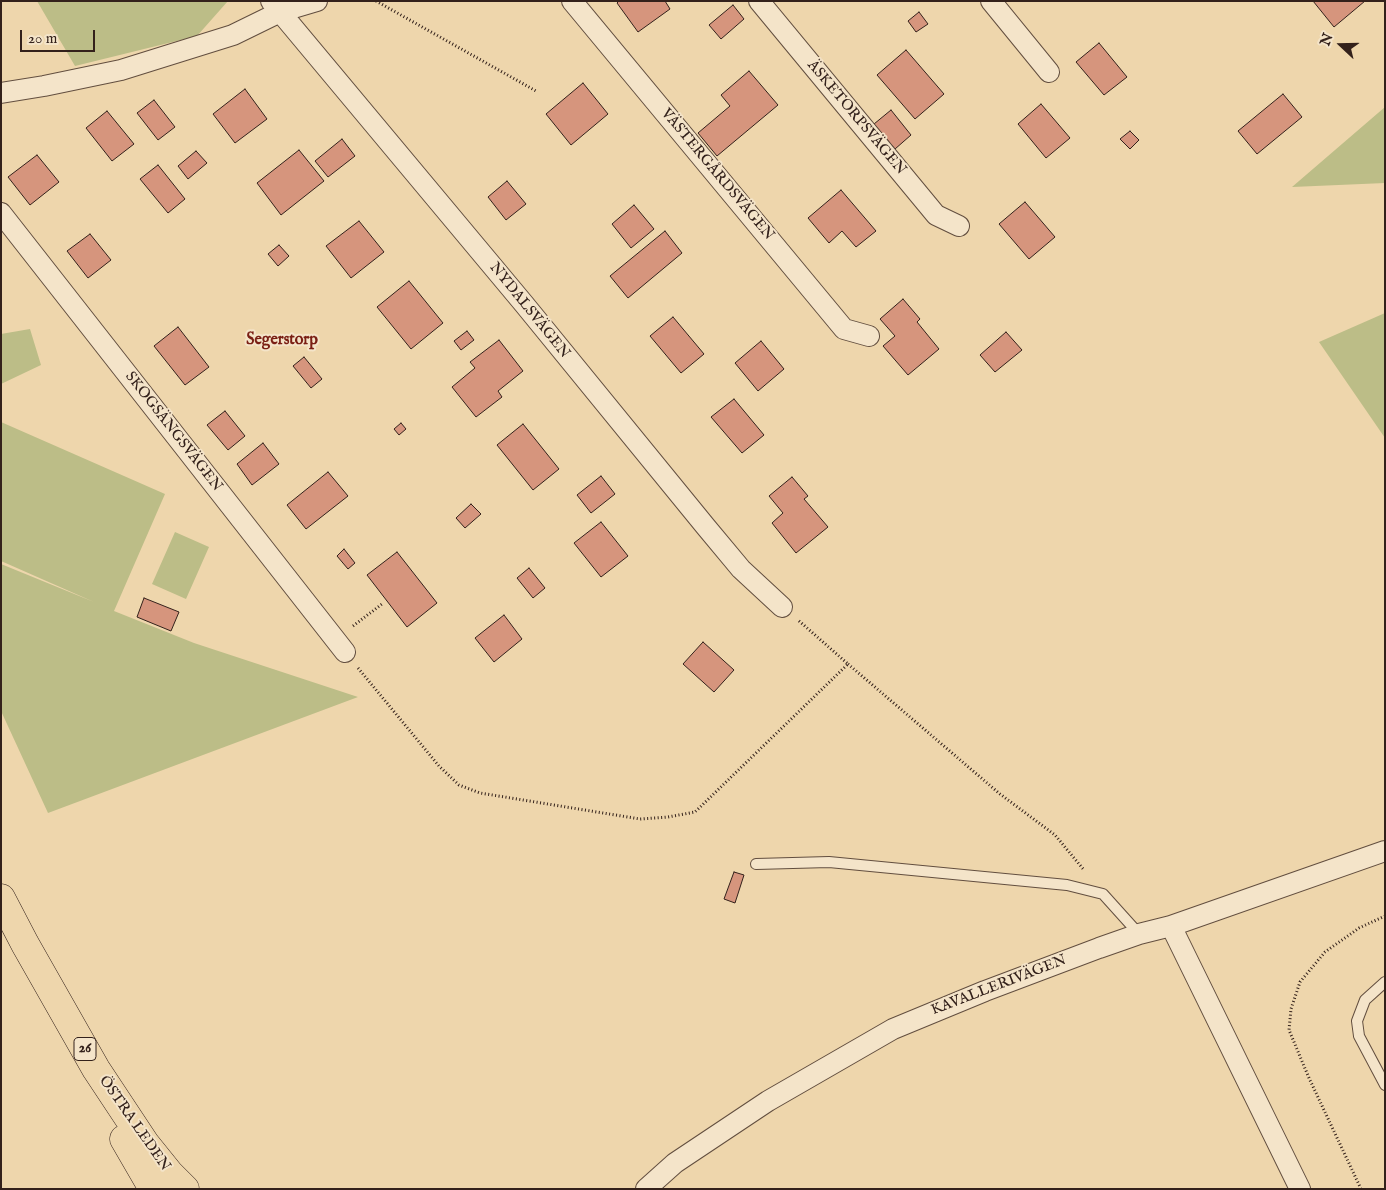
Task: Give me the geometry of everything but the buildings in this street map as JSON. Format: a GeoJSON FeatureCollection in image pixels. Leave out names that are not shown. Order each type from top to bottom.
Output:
{"type":"FeatureCollection","features":[{"type":"Feature","properties":{"kind":"highway","name":"ÖSTRA LEDEN"},"geometry":{"type":"LineString","coordinates":[[1,898],[96,1069],[145,1143],[185,1189]]}},
{"type":"Feature","properties":{"kind":"highway","name":"ÖSTRA LEDEN"},"geometry":{"type":"LineString","coordinates":[[1,934],[47,1016],[153,1189]]}},
{"type":"Feature","properties":{"kind":"street"},"geometry":{"type":"LineString","coordinates":[[1,93],[121,70],[233,35],[275,7],[317,1]]}},
{"type":"Feature","properties":{"kind":"street","name":"VÄSTERGÅRDSVÄGEN"},"geometry":{"type":"LineString","coordinates":[[572,1],[844,329],[869,336]]}},
{"type":"Feature","properties":{"kind":"street","name":"ÄSKETORPSVÄGEN"},"geometry":{"type":"LineString","coordinates":[[759,1],[936,216],[959,226]]}},
{"type":"Feature","properties":{"kind":"street"},"geometry":{"type":"LineString","coordinates":[[991,1],[1049,72]]}},
{"type":"Feature","properties":{"kind":"street","name":"NYDALSVÄGEN"},"geometry":{"type":"LineString","coordinates":[[275,7],[524,304],[741,569],[782,607]]}},
{"type":"Feature","properties":{"kind":"street","name":"SKOGSÄNGSVÄGEN"},"geometry":{"type":"LineString","coordinates":[[1,213],[340,646]]}},
{"type":"Feature","properties":{"kind":"street","name":"KAVALLERIVÄGEN"},"geometry":{"type":"LineString","coordinates":[[646,1189],[675,1163],[768,1101],[892,1029],[985,991],[1139,934],[1171,926],[1385,851]]}},
{"type":"Feature","properties":{"kind":"street"},"geometry":{"type":"LineString","coordinates":[[1171,926],[1300,1189]]}},
{"type":"Feature","properties":{"kind":"lane"},"geometry":{"type":"LineString","coordinates":[[756,864],[829,862],[1068,885],[1104,894],[1139,934]]}},
{"type":"Feature","properties":{"kind":"lane"},"geometry":{"type":"LineString","coordinates":[[1385,982],[1365,1000],[1358,1022],[1360,1036],[1385,1085]]}},
{"type":"Feature","properties":{"kind":"path"},"geometry":{"type":"LineString","coordinates":[[376,1],[536,91]]}},
{"type":"Feature","properties":{"kind":"path"},"geometry":{"type":"LineString","coordinates":[[382,604],[340,646],[439,766],[459,785],[480,793],[640,819],[668,817],[695,812],[848,664]]}},
{"type":"Feature","properties":{"kind":"path"},"geometry":{"type":"LineString","coordinates":[[782,607],[1000,794],[1055,835],[1104,894]]}},
{"type":"Feature","properties":{"kind":"path"},"geometry":{"type":"LineString","coordinates":[[1361,1189],[1309,1078],[1289,1030],[1291,1009],[1300,982],[1325,952],[1359,928],[1385,916]]}},
{"type":"Feature","properties":{"kind":"green space"},"geometry":{"type":"Polygon","coordinates":[[[37,1],[228,1],[197,36],[75,66],[37,1]]]}},
{"type":"Feature","properties":{"kind":"green space"},"geometry":{"type":"Polygon","coordinates":[[[1385,107],[1385,183],[1292,187],[1385,107]]]}},
{"type":"Feature","properties":{"kind":"green space"},"geometry":{"type":"Polygon","coordinates":[[[1385,313],[1385,438],[1319,342],[1385,313]]]}},
{"type":"Feature","properties":{"kind":"green space"},"geometry":{"type":"Polygon","coordinates":[[[30,329],[41,365],[1,384],[1,334],[30,329]]]}},
{"type":"Feature","properties":{"kind":"green space"},"geometry":{"type":"Polygon","coordinates":[[[1,422],[165,494],[114,611],[194,643],[358,697],[48,813],[1,711],[1,564],[94,602],[1,561],[1,422]]]}},
{"type":"Feature","properties":{"kind":"green space"},"geometry":{"type":"Polygon","coordinates":[[[175,532],[209,547],[186,599],[152,584],[175,532]]]}},
{"type":"Feature","properties":{"kind":"district","name":"Segerstorp"},"geometry":{"type":"Point","coordinates":[282,341]}}]}
